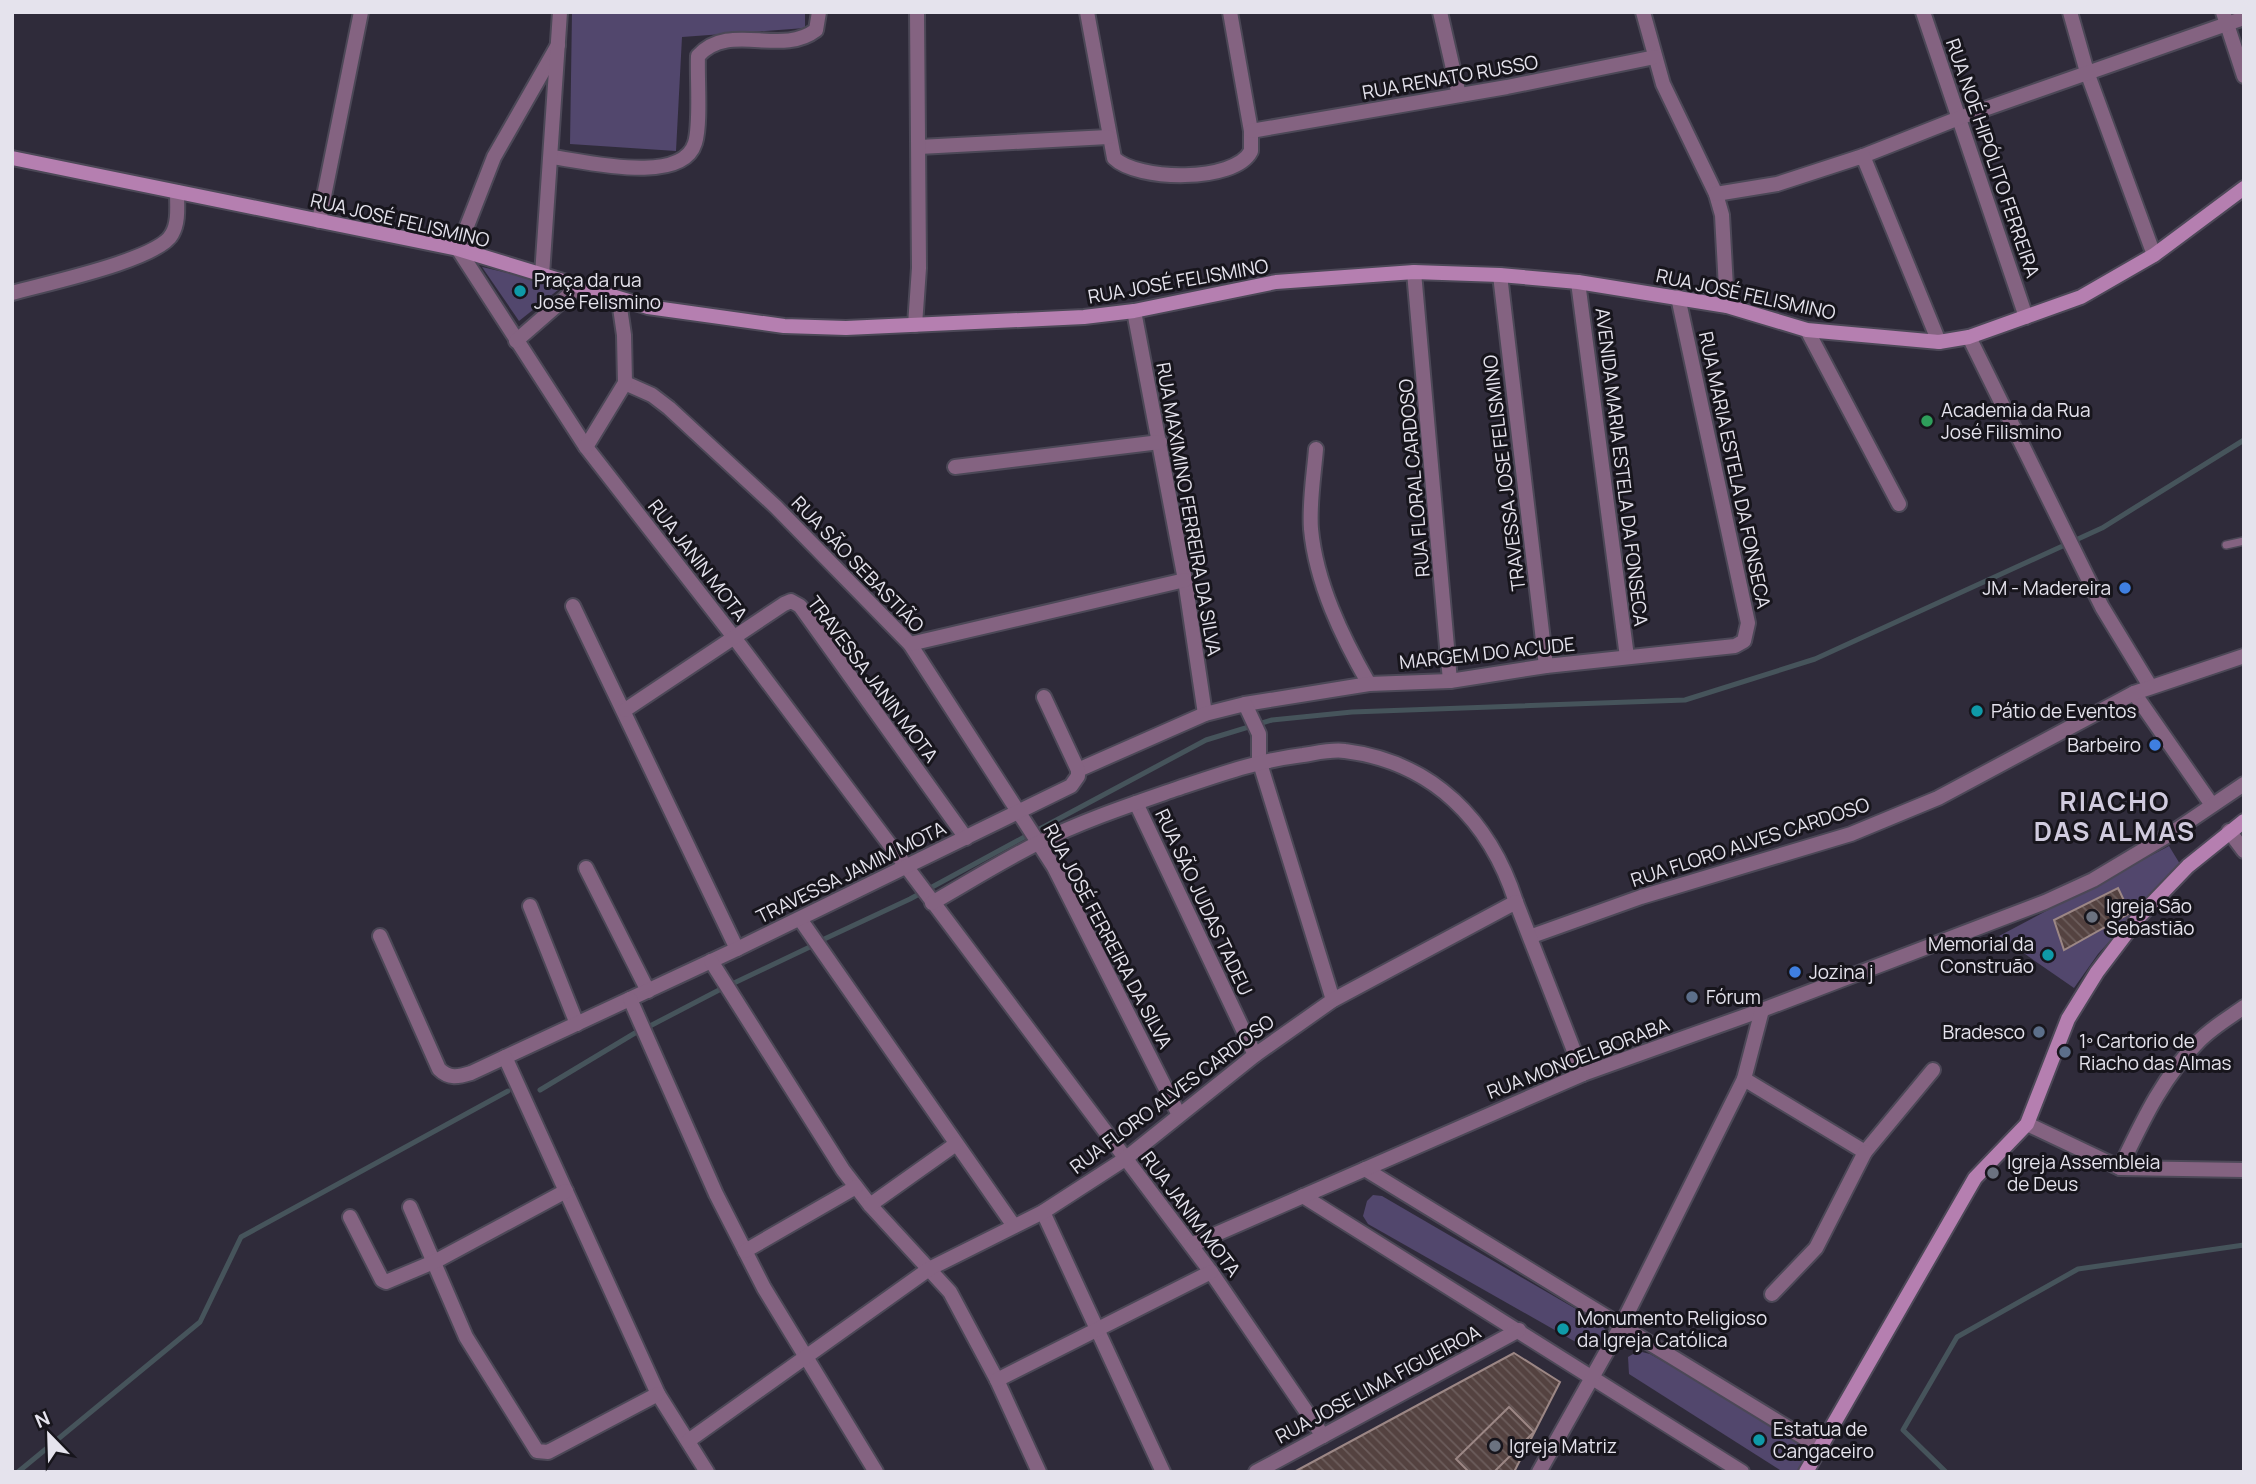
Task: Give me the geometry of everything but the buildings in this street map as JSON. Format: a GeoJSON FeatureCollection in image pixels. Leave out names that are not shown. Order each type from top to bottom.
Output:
{"type":"FeatureCollection","features":[{"type":"Feature","properties":{"kind":"street"},"geometry":{"type":"LineString","coordinates":[[319,221],[361,12]]}},
{"type":"Feature","properties":{"kind":"street"},"geometry":{"type":"LineString","coordinates":[[542,275],[560,12]]}},
{"type":"Feature","properties":{"kind":"street"},"geometry":{"type":"LineString","coordinates":[[552,157],[635,168],[656,168],[673,164],[684,157],[695,142],[698,56],[704,48],[720,41],[800,38],[816,30],[819,12]]}},
{"type":"Feature","properties":{"kind":"street"},"geometry":{"type":"LineString","coordinates":[[915,325],[919,147],[918,12]]}},
{"type":"Feature","properties":{"kind":"street"},"geometry":{"type":"LineString","coordinates":[[1087,12],[1114,158],[1128,167],[1198,174],[1241,163],[1251,151],[1251,131],[1230,12]]}},
{"type":"Feature","properties":{"kind":"street"},"geometry":{"type":"LineString","coordinates":[[1440,12],[1460,95]]}},
{"type":"Feature","properties":{"kind":"street"},"geometry":{"type":"LineString","coordinates":[[1643,12],[1663,83],[1716,194],[1724,232],[1727,306]]}},
{"type":"Feature","properties":{"kind":"street","name":"RUA NOÉ HIPÓLITO FERREIRA"},"geometry":{"type":"LineString","coordinates":[[1923,12],[2026,317]]}},
{"type":"Feature","properties":{"kind":"street"},"geometry":{"type":"LineString","coordinates":[[2070,12],[2087,72],[2154,255]]}},
{"type":"Feature","properties":{"kind":"street"},"geometry":{"type":"LineString","coordinates":[[1716,194],[1777,184],[1863,156],[2225,18],[2244,18]]}},
{"type":"Feature","properties":{"kind":"street"},"geometry":{"type":"LineString","coordinates":[[2225,18],[2244,76]]}},
{"type":"Feature","properties":{"kind":"street"},"geometry":{"type":"LineString","coordinates":[[458,249],[495,157],[558,45]]}},
{"type":"Feature","properties":{"kind":"street","name":"RUA RENATO RUSSO"},"geometry":{"type":"LineString","coordinates":[[1251,131],[1460,95],[1655,57]]}},
{"type":"Feature","properties":{"kind":"street"},"geometry":{"type":"LineString","coordinates":[[919,147],[1108,137]]}},
{"type":"Feature","properties":{"kind":"street"},"geometry":{"type":"LineString","coordinates":[[1863,156],[1939,342]]}},
{"type":"Feature","properties":{"kind":"street","name":"RUA JOSÉ FELISMINO"},"geometry":{"type":"LineString","coordinates":[[12,158],[458,249],[619,301],[784,326],[915,325],[1084,317],[1134,311],[1276,282],[1414,272],[1500,275],[1578,282],[1727,306],[1807,330],[1939,342],[1969,337],[2081,297],[2154,255],[2244,188]]}},
{"type":"Feature","properties":{"kind":"street"},"geometry":{"type":"LineString","coordinates":[[12,293],[100,269],[155,249],[173,234],[177,192]]}},
{"type":"Feature","properties":{"kind":"street","name":"RUA JANIN MOTA"},"geometry":{"type":"LineString","coordinates":[[458,249],[586,447],[733,636],[926,895]]}},
{"type":"Feature","properties":{"kind":"street","name":"RUA FLORAL CARDOSO"},"geometry":{"type":"LineString","coordinates":[[1414,272],[1450,681]]}},
{"type":"Feature","properties":{"kind":"street","name":"TRAVESSA JOSE FELISMINO"},"geometry":{"type":"LineString","coordinates":[[1500,275],[1546,666]]}},
{"type":"Feature","properties":{"kind":"street","name":"AVENIDA MARIA ESTELA DA FONSECA"},"geometry":{"type":"LineString","coordinates":[[1578,282],[1627,657]]}},
{"type":"Feature","properties":{"kind":"street"},"geometry":{"type":"LineString","coordinates":[[516,341],[578,287]]}},
{"type":"Feature","properties":{"kind":"street","name":"RUA MARIA ESTELA DA FONSECA"},"geometry":{"type":"LineString","coordinates":[[1678,297],[1748,623],[1744,641],[1735,646]]}},
{"type":"Feature","properties":{"kind":"street"},"geometry":{"type":"LineString","coordinates":[[586,447],[625,383],[624,335],[619,301]]}},
{"type":"Feature","properties":{"kind":"street","name":"RUA MAXIMINO FERREIRA DA SILVA"},"geometry":{"type":"LineString","coordinates":[[1134,311],[1185,579],[1205,714]]}},
{"type":"Feature","properties":{"kind":"street"},"geometry":{"type":"LineString","coordinates":[[1807,330],[1899,504]]}},
{"type":"Feature","properties":{"kind":"street"},"geometry":{"type":"LineString","coordinates":[[1969,337],[2102,607],[2150,686]]}},
{"type":"Feature","properties":{"kind":"street","name":"RUA SÃO SEBASTIÃO"},"geometry":{"type":"LineString","coordinates":[[625,383],[652,395],[669,408],[776,507],[910,644],[1019,813]]}},
{"type":"Feature","properties":{"kind":"street"},"geometry":{"type":"LineString","coordinates":[[955,467],[1160,442]]}},
{"type":"Feature","properties":{"kind":"street"},"geometry":{"type":"LineString","coordinates":[[1316,449],[1311,526],[1316,564],[1348,647],[1369,684]]}},
{"type":"Feature","properties":{"kind":"street"},"geometry":{"type":"LineString","coordinates":[[910,644],[1185,579]]}},
{"type":"Feature","properties":{"kind":"street","name":"TRAVESSA JANIN MOTA"},"geometry":{"type":"LineString","coordinates":[[625,709],[733,636],[791,601],[800,606],[966,838]]}},
{"type":"Feature","properties":{"kind":"street"},"geometry":{"type":"LineString","coordinates":[[573,606],[625,709],[737,949]]}},
{"type":"Feature","properties":{"kind":"street","name":"MARGEM DO ACUDE"},"geometry":{"type":"LineString","coordinates":[[1205,714],[1249,710],[1369,684],[1450,681],[1546,666],[1735,646]]}},
{"type":"Feature","properties":{"kind":"street","name":"RUA FLORO ALVES CARDOSO"},"geometry":{"type":"LineString","coordinates":[[1532,936],[1641,897],[1851,834],[1938,798],[2134,693],[2244,656]]}},
{"type":"Feature","properties":{"kind":"street"},"geometry":{"type":"LineString","coordinates":[[2134,693],[2212,805]]}},
{"type":"Feature","properties":{"kind":"street"},"geometry":{"type":"LineString","coordinates":[[1044,697],[1078,770],[1205,714]]}},
{"type":"Feature","properties":{"kind":"street"},"geometry":{"type":"LineString","coordinates":[[1249,710],[1259,734],[1259,760],[1334,1000]]}},
{"type":"Feature","properties":{"kind":"street"},"geometry":{"type":"LineString","coordinates":[[926,895],[1039,843],[1136,803],[1259,760],[1343,750],[1396,762],[1435,785],[1471,817],[1491,842],[1504,865],[1583,1073]]}},
{"type":"Feature","properties":{"kind":"street","name":"TRAVESSA JAMIM MOTA"},"geometry":{"type":"LineString","coordinates":[[380,936],[439,1069],[445,1075],[457,1077],[471,1073],[648,991],[1019,813],[1071,786],[1078,776],[1078,770]]}},
{"type":"Feature","properties":{"kind":"street","name":"RUA MONOEL BORABA"},"geometry":{"type":"LineString","coordinates":[[1191,1245],[1583,1073],[1762,1010],[2045,902],[2093,880],[2244,784]]}},
{"type":"Feature","properties":{"kind":"street","name":"RUA SÃO JUDAS TADEU"},"geometry":{"type":"LineString","coordinates":[[1136,803],[1255,1055]]}},
{"type":"Feature","properties":{"kind":"street","name":"RUA JOSÉ FERREIRA DA SILVA"},"geometry":{"type":"LineString","coordinates":[[1019,813],[1039,843],[1179,1115]]}},
{"type":"Feature","properties":{"kind":"street"},"geometry":{"type":"LineString","coordinates":[[1806,1472],[1975,1178],[2026,1124],[2068,1019],[2097,972],[2138,918],[2188,866],[2244,821]]}},
{"type":"Feature","properties":{"kind":"street"},"geometry":{"type":"LineString","coordinates":[[2229,831],[2244,851]]}},
{"type":"Feature","properties":{"kind":"street"},"geometry":{"type":"LineString","coordinates":[[586,868],[648,991]]}},
{"type":"Feature","properties":{"kind":"street","name":"RUA JANIM MOTA"},"geometry":{"type":"LineString","coordinates":[[926,895],[1211,1272],[1323,1436]]}},
{"type":"Feature","properties":{"kind":"street","name":"RUA FLORO ALVES CARDOSO"},"geometry":{"type":"LineString","coordinates":[[688,1441],[929,1269],[1043,1212],[1125,1158],[1255,1055],[1334,1000],[1517,902]]}},
{"type":"Feature","properties":{"kind":"street"},"geometry":{"type":"LineString","coordinates":[[530,906],[577,1024]]}},
{"type":"Feature","properties":{"kind":"street"},"geometry":{"type":"LineString","coordinates":[[800,919],[1014,1226]]}},
{"type":"Feature","properties":{"kind":"street"},"geometry":{"type":"LineString","coordinates":[[711,961],[856,1187],[950,1292],[997,1380],[1039,1472]]}},
{"type":"Feature","properties":{"kind":"street"},"geometry":{"type":"LineString","coordinates":[[630,999],[716,1195],[745,1251],[805,1357],[876,1472]]}},
{"type":"Feature","properties":{"kind":"street"},"geometry":{"type":"LineString","coordinates":[[2120,1168],[2154,1096],[2201,1039],[2244,1007]]}},
{"type":"Feature","properties":{"kind":"street"},"geometry":{"type":"LineString","coordinates":[[1539,1472],[1621,1326],[1744,1079],[1762,1010]]}},
{"type":"Feature","properties":{"kind":"street"},"geometry":{"type":"LineString","coordinates":[[505,1057],[658,1394],[707,1472]]}},
{"type":"Feature","properties":{"kind":"street"},"geometry":{"type":"LineString","coordinates":[[1772,1294],[1816,1248],[1865,1152],[1933,1070]]}},
{"type":"Feature","properties":{"kind":"street"},"geometry":{"type":"LineString","coordinates":[[1744,1079],[1865,1152]]}},
{"type":"Feature","properties":{"kind":"street"},"geometry":{"type":"LineString","coordinates":[[2026,1124],[2120,1168],[2244,1170]]}},
{"type":"Feature","properties":{"kind":"street"},"geometry":{"type":"LineString","coordinates":[[870,1205],[956,1144]]}},
{"type":"Feature","properties":{"kind":"street"},"geometry":{"type":"LineString","coordinates":[[1365,1169],[1821,1448]]}},
{"type":"Feature","properties":{"kind":"street"},"geometry":{"type":"LineString","coordinates":[[745,1251],[856,1187]]}},
{"type":"Feature","properties":{"kind":"street"},"geometry":{"type":"LineString","coordinates":[[350,1217],[382,1280],[400,1279],[566,1191]]}},
{"type":"Feature","properties":{"kind":"street"},"geometry":{"type":"LineString","coordinates":[[1303,1196],[1742,1472]]}},
{"type":"Feature","properties":{"kind":"street"},"geometry":{"type":"LineString","coordinates":[[410,1207],[436,1261],[466,1337],[537,1451],[548,1452],[658,1394]]}},
{"type":"Feature","properties":{"kind":"street"},"geometry":{"type":"LineString","coordinates":[[1043,1212],[1163,1472]]}},
{"type":"Feature","properties":{"kind":"street"},"geometry":{"type":"LineString","coordinates":[[997,1380],[1099,1331],[1211,1272]]}},
{"type":"Feature","properties":{"kind":"street","name":"RUA JOSE LIMA FIGUEIROA"},"geometry":{"type":"LineString","coordinates":[[1256,1472],[1519,1330]]}},
{"type":"Feature","properties":{"kind":"lane"},"geometry":{"type":"LineString","coordinates":[[2226,545],[2244,541]]}},
{"type":"Feature","properties":{"kind":"shaded area"},"geometry":{"type":"Polygon","coordinates":[[[572,12],[805,12],[805,28],[682,37],[676,151],[570,144],[572,12]]]}},
{"type":"Feature","properties":{"kind":"shaded area"},"geometry":{"type":"Polygon","coordinates":[[[482,267],[563,286],[519,321],[482,267]]]}},
{"type":"Feature","properties":{"kind":"shaded area"},"geometry":{"type":"Polygon","coordinates":[[[2169,846],[2180,864],[2098,954],[2074,988],[1999,936],[2169,846]]]}},
{"type":"Feature","properties":{"kind":"shaded area"},"geometry":{"type":"Polygon","coordinates":[[[1373,1195],[1382,1196],[1600,1323],[1608,1333],[1603,1341],[1581,1345],[1368,1224],[1363,1216],[1367,1201],[1373,1195]]]}},
{"type":"Feature","properties":{"kind":"shaded area"},"geometry":{"type":"Polygon","coordinates":[[[1638,1351],[1650,1354],[1806,1442],[1812,1459],[1801,1472],[1783,1472],[1629,1374],[1628,1357],[1638,1351]]]}},
{"type":"Feature","properties":{"kind":"waterway"},"geometry":{"type":"LineString","coordinates":[[1034,832],[1206,740],[1272,720],[1352,712],[1685,700],[1815,659],[2102,528],[2244,440]]}},
{"type":"Feature","properties":{"kind":"waterway"},"geometry":{"type":"LineString","coordinates":[[820,941],[910,899],[1028,835]]}},
{"type":"Feature","properties":{"kind":"waterway"},"geometry":{"type":"LineString","coordinates":[[734,983],[814,945]]}},
{"type":"Feature","properties":{"kind":"waterway"},"geometry":{"type":"LineString","coordinates":[[648,1027],[721,989]]}},
{"type":"Feature","properties":{"kind":"waterway"},"geometry":{"type":"LineString","coordinates":[[540,1090],[635,1033]]}},
{"type":"Feature","properties":{"kind":"waterway"},"geometry":{"type":"LineString","coordinates":[[18,1472],[200,1322],[241,1237],[508,1091]]}},
{"type":"Feature","properties":{"kind":"waterway","name":"RIACHO DAS ALMAS"},"geometry":{"type":"LineString","coordinates":[[1946,1472],[1903,1430],[1957,1337],[2078,1269],[2244,1245]]}},
{"type":"Feature","properties":{"kind":"place","name":"Praça da rua José Felismino"},"geometry":{"type":"Point","coordinates":[520,291]}},
{"type":"Feature","properties":{"kind":"place","name":"Academia da Rua José Filismino"},"geometry":{"type":"Point","coordinates":[1927,421]}},
{"type":"Feature","properties":{"kind":"place","name":"JM - Madereira"},"geometry":{"type":"Point","coordinates":[2125,588]}},
{"type":"Feature","properties":{"kind":"place","name":"Pátio de Eventos"},"geometry":{"type":"Point","coordinates":[1977,711]}},
{"type":"Feature","properties":{"kind":"place","name":"Barbeiro"},"geometry":{"type":"Point","coordinates":[2155,745]}},
{"type":"Feature","properties":{"kind":"place","name":"Igreja São Sebastião"},"geometry":{"type":"Point","coordinates":[2092,917]}},
{"type":"Feature","properties":{"kind":"place","name":"Memorial da Construão"},"geometry":{"type":"Point","coordinates":[2048,955]}},
{"type":"Feature","properties":{"kind":"place","name":"Jozina j"},"geometry":{"type":"Point","coordinates":[1795,972]}},
{"type":"Feature","properties":{"kind":"place","name":"Fórum"},"geometry":{"type":"Point","coordinates":[1692,997]}},
{"type":"Feature","properties":{"kind":"place","name":"Bradesco"},"geometry":{"type":"Point","coordinates":[2039,1032]}},
{"type":"Feature","properties":{"kind":"place","name":"1º Cartorio de Riacho das Almas"},"geometry":{"type":"Point","coordinates":[2065,1052]}},
{"type":"Feature","properties":{"kind":"place","name":"Igreja Assembleia de Deus"},"geometry":{"type":"Point","coordinates":[1993,1173]}},
{"type":"Feature","properties":{"kind":"place","name":"Monumento Religioso da Igreja Católica"},"geometry":{"type":"Point","coordinates":[1563,1329]}},
{"type":"Feature","properties":{"kind":"place","name":"Estatua de Cangaceiro"},"geometry":{"type":"Point","coordinates":[1759,1440]}},
{"type":"Feature","properties":{"kind":"place","name":"Igreja Matriz"},"geometry":{"type":"Point","coordinates":[1495,1446]}},
{"type":"Feature","properties":{"kind":"district","name":"RIACHO DAS ALMAS"},"geometry":{"type":"Point","coordinates":[2115,816]}}]}
